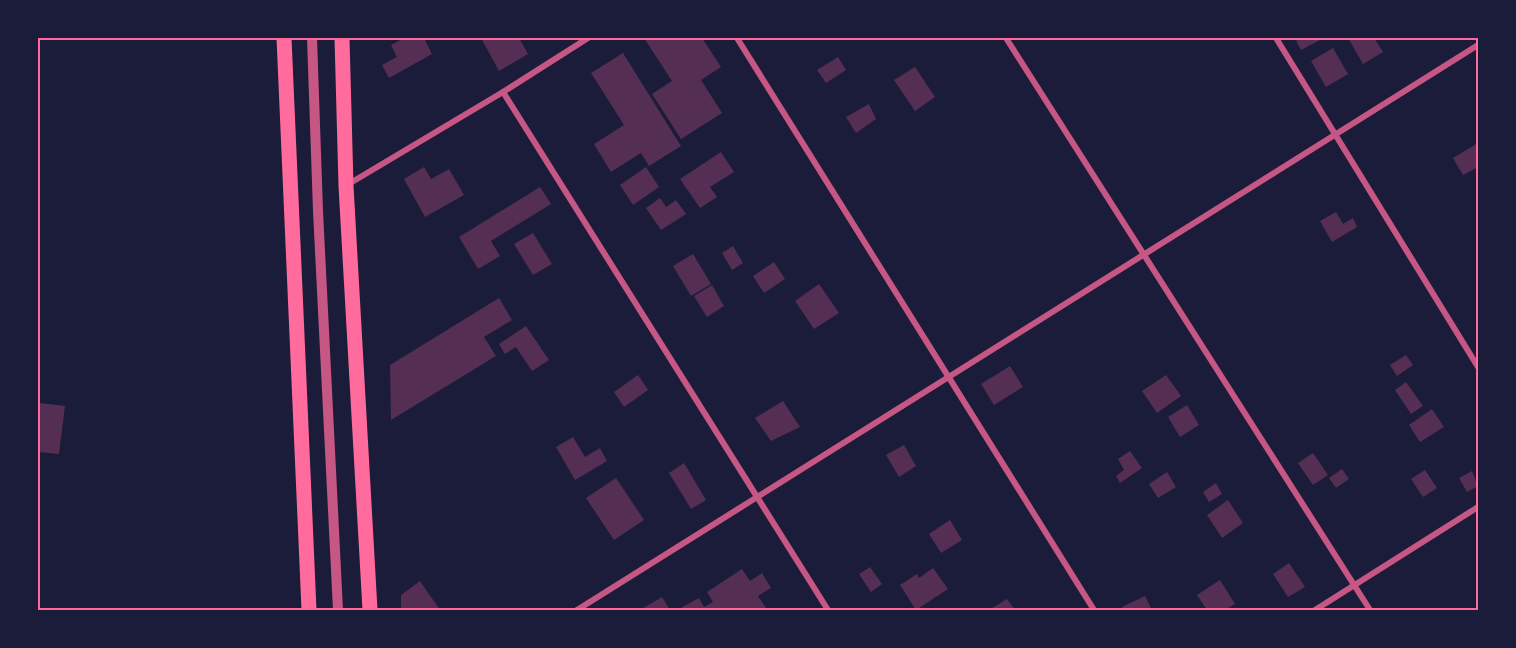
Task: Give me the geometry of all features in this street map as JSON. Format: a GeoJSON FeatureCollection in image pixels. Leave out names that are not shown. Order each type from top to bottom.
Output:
{"type":"FeatureCollection","features":[{"type":"Feature","properties":{"kind":"highway"},"geometry":{"type":"LineString","coordinates":[[284,38],[309,610]]}},
{"type":"Feature","properties":{"kind":"highway"},"geometry":{"type":"LineString","coordinates":[[342,38],[346,186],[369,610]]}},
{"type":"Feature","properties":{"kind":"street"},"geometry":{"type":"LineString","coordinates":[[312,38],[318,211],[338,610]]}},
{"type":"Feature","properties":{"kind":"street"},"geometry":{"type":"LineString","coordinates":[[346,186],[588,38]]}},
{"type":"Feature","properties":{"kind":"street"},"geometry":{"type":"LineString","coordinates":[[737,38],[1094,610]]}},
{"type":"Feature","properties":{"kind":"street"},"geometry":{"type":"LineString","coordinates":[[1006,38],[1370,610]]}},
{"type":"Feature","properties":{"kind":"street"},"geometry":{"type":"LineString","coordinates":[[1276,38],[1479,367]]}},
{"type":"Feature","properties":{"kind":"street"},"geometry":{"type":"LineString","coordinates":[[577,610],[1479,45]]}},
{"type":"Feature","properties":{"kind":"street"},"geometry":{"type":"LineString","coordinates":[[503,92],[828,610]]}},
{"type":"Feature","properties":{"kind":"street"},"geometry":{"type":"LineString","coordinates":[[1316,610],[1479,507]]}},
{"type":"Feature","properties":{"kind":"building"},"geometry":{"type":"Polygon","coordinates":[[[404,38],[424,38],[432,54],[389,78],[382,65],[397,57],[391,45],[404,38]]]}},
{"type":"Feature","properties":{"kind":"building"},"geometry":{"type":"Polygon","coordinates":[[[481,38],[519,38],[528,54],[499,71],[481,38]]]}},
{"type":"Feature","properties":{"kind":"building"},"geometry":{"type":"Polygon","coordinates":[[[644,38],[702,38],[721,67],[701,80],[722,113],[681,139],[652,94],[672,81],[644,38]]]}},
{"type":"Feature","properties":{"kind":"building"},"geometry":{"type":"Polygon","coordinates":[[[1303,38],[1324,38],[1301,50],[1296,41],[1303,38]]]}},
{"type":"Feature","properties":{"kind":"building"},"geometry":{"type":"Polygon","coordinates":[[[1348,38],[1374,38],[1383,52],[1363,64],[1348,38]]]}},
{"type":"Feature","properties":{"kind":"building"},"geometry":{"type":"Polygon","coordinates":[[[1333,48],[1348,74],[1326,87],[1311,61],[1333,48]]]}},
{"type":"Feature","properties":{"kind":"building"},"geometry":{"type":"Polygon","coordinates":[[[623,53],[681,146],[649,166],[641,153],[611,172],[594,144],[624,125],[591,73],[623,53]]]}},
{"type":"Feature","properties":{"kind":"building"},"geometry":{"type":"Polygon","coordinates":[[[838,57],[846,70],[826,83],[817,70],[838,57]]]}},
{"type":"Feature","properties":{"kind":"building"},"geometry":{"type":"Polygon","coordinates":[[[915,67],[935,97],[915,111],[894,80],[915,67]]]}},
{"type":"Feature","properties":{"kind":"building"},"geometry":{"type":"Polygon","coordinates":[[[869,104],[876,119],[856,133],[846,117],[869,104]]]}},
{"type":"Feature","properties":{"kind":"building"},"geometry":{"type":"Polygon","coordinates":[[[1478,143],[1478,167],[1463,175],[1453,158],[1478,143]]]}},
{"type":"Feature","properties":{"kind":"building"},"geometry":{"type":"Polygon","coordinates":[[[721,152],[734,172],[710,187],[717,197],[700,208],[680,179],[721,152]]]}},
{"type":"Feature","properties":{"kind":"building"},"geometry":{"type":"Polygon","coordinates":[[[424,167],[431,179],[449,169],[464,195],[425,217],[404,179],[424,167]]]}},
{"type":"Feature","properties":{"kind":"building"},"geometry":{"type":"Polygon","coordinates":[[[646,167],[659,187],[633,205],[620,185],[646,167]]]}},
{"type":"Feature","properties":{"kind":"building"},"geometry":{"type":"Polygon","coordinates":[[[540,187],[551,204],[491,241],[500,256],[478,269],[459,237],[540,187]]]}},
{"type":"Feature","properties":{"kind":"building"},"geometry":{"type":"Polygon","coordinates":[[[660,198],[666,207],[676,200],[686,214],[661,230],[646,208],[660,198]]]}},
{"type":"Feature","properties":{"kind":"building"},"geometry":{"type":"Polygon","coordinates":[[[1336,212],[1343,224],[1353,218],[1357,227],[1332,242],[1320,221],[1336,212]]]}},
{"type":"Feature","properties":{"kind":"building"},"geometry":{"type":"Polygon","coordinates":[[[533,233],[552,264],[533,275],[514,244],[533,233]]]}},
{"type":"Feature","properties":{"kind":"building"},"geometry":{"type":"Polygon","coordinates":[[[733,246],[743,263],[732,270],[722,253],[733,246]]]}},
{"type":"Feature","properties":{"kind":"building"},"geometry":{"type":"Polygon","coordinates":[[[693,254],[711,284],[691,296],[673,266],[693,254]]]}},
{"type":"Feature","properties":{"kind":"building"},"geometry":{"type":"Polygon","coordinates":[[[774,262],[785,279],[764,293],[753,276],[774,262]]]}},
{"type":"Feature","properties":{"kind":"building"},"geometry":{"type":"Polygon","coordinates":[[[819,284],[839,313],[814,329],[795,301],[819,284]]]}},
{"type":"Feature","properties":{"kind":"building"},"geometry":{"type":"Polygon","coordinates":[[[712,285],[724,306],[707,317],[694,296],[712,285]]]}},
{"type":"Feature","properties":{"kind":"building"},"geometry":{"type":"Polygon","coordinates":[[[499,298],[512,320],[484,337],[496,356],[391,420],[390,365],[499,298]]]}},
{"type":"Feature","properties":{"kind":"building"},"geometry":{"type":"Polygon","coordinates":[[[526,326],[549,360],[532,371],[516,347],[505,354],[499,344],[526,326]]]}},
{"type":"Feature","properties":{"kind":"building"},"geometry":{"type":"Polygon","coordinates":[[[1406,355],[1413,365],[1397,376],[1390,365],[1406,355]]]}},
{"type":"Feature","properties":{"kind":"building"},"geometry":{"type":"Polygon","coordinates":[[[1010,366],[1023,387],[994,405],[981,384],[1010,366]]]}},
{"type":"Feature","properties":{"kind":"building"},"geometry":{"type":"Polygon","coordinates":[[[638,375],[648,390],[624,407],[614,392],[638,375]]]}},
{"type":"Feature","properties":{"kind":"building"},"geometry":{"type":"Polygon","coordinates":[[[1166,375],[1181,396],[1157,413],[1142,391],[1166,375]]]}},
{"type":"Feature","properties":{"kind":"building"},"geometry":{"type":"Polygon","coordinates":[[[1406,382],[1423,406],[1411,414],[1395,390],[1406,382]]]}},
{"type":"Feature","properties":{"kind":"building"},"geometry":{"type":"Polygon","coordinates":[[[783,401],[800,427],[771,441],[755,418],[783,401]]]}},
{"type":"Feature","properties":{"kind":"building"},"geometry":{"type":"Polygon","coordinates":[[[40,403],[65,406],[59,454],[38,452],[40,403]]]}},
{"type":"Feature","properties":{"kind":"building"},"geometry":{"type":"Polygon","coordinates":[[[1187,405],[1199,425],[1180,437],[1168,417],[1187,405]]]}},
{"type":"Feature","properties":{"kind":"building"},"geometry":{"type":"Polygon","coordinates":[[[1432,409],[1444,427],[1420,442],[1409,425],[1432,409]]]}},
{"type":"Feature","properties":{"kind":"building"},"geometry":{"type":"Polygon","coordinates":[[[573,437],[585,457],[600,448],[607,461],[575,480],[556,447],[573,437]]]}},
{"type":"Feature","properties":{"kind":"building"},"geometry":{"type":"Polygon","coordinates":[[[904,445],[916,466],[899,477],[886,455],[904,445]]]}},
{"type":"Feature","properties":{"kind":"building"},"geometry":{"type":"Polygon","coordinates":[[[1130,451],[1142,468],[1120,483],[1116,476],[1124,470],[1118,459],[1130,451]]]}},
{"type":"Feature","properties":{"kind":"building"},"geometry":{"type":"Polygon","coordinates":[[[1313,453],[1328,475],[1313,485],[1298,463],[1313,453]]]}},
{"type":"Feature","properties":{"kind":"building"},"geometry":{"type":"Polygon","coordinates":[[[684,463],[706,500],[691,509],[669,473],[684,463]]]}},
{"type":"Feature","properties":{"kind":"building"},"geometry":{"type":"Polygon","coordinates":[[[1342,469],[1349,479],[1336,488],[1329,478],[1342,469]]]}},
{"type":"Feature","properties":{"kind":"building"},"geometry":{"type":"Polygon","coordinates":[[[1425,470],[1437,488],[1423,497],[1411,479],[1425,470]]]}},
{"type":"Feature","properties":{"kind":"building"},"geometry":{"type":"Polygon","coordinates":[[[1472,471],[1478,486],[1467,492],[1459,478],[1472,471]]]}},
{"type":"Feature","properties":{"kind":"building"},"geometry":{"type":"Polygon","coordinates":[[[1167,472],[1176,487],[1158,498],[1149,484],[1167,472]]]}},
{"type":"Feature","properties":{"kind":"building"},"geometry":{"type":"Polygon","coordinates":[[[616,478],[644,520],[614,540],[586,498],[616,478]]]}},
{"type":"Feature","properties":{"kind":"building"},"geometry":{"type":"Polygon","coordinates":[[[1216,483],[1222,494],[1209,502],[1203,492],[1216,483]]]}},
{"type":"Feature","properties":{"kind":"building"},"geometry":{"type":"Polygon","coordinates":[[[1228,500],[1243,523],[1222,538],[1207,515],[1228,500]]]}},
{"type":"Feature","properties":{"kind":"building"},"geometry":{"type":"Polygon","coordinates":[[[950,520],[962,540],[941,553],[929,534],[950,520]]]}},
{"type":"Feature","properties":{"kind":"building"},"geometry":{"type":"Polygon","coordinates":[[[1289,563],[1305,587],[1288,597],[1273,574],[1289,563]]]}},
{"type":"Feature","properties":{"kind":"building"},"geometry":{"type":"Polygon","coordinates":[[[870,567],[882,584],[871,592],[859,574],[870,567]]]}},
{"type":"Feature","properties":{"kind":"building"},"geometry":{"type":"Polygon","coordinates":[[[933,568],[948,589],[916,610],[900,585],[917,574],[919,578],[933,568]]]}},
{"type":"Feature","properties":{"kind":"building"},"geometry":{"type":"Polygon","coordinates":[[[742,569],[750,581],[762,573],[771,588],[758,596],[766,608],[762,610],[677,610],[699,598],[704,607],[713,602],[707,592],[742,569]]]}},
{"type":"Feature","properties":{"kind":"building"},"geometry":{"type":"Polygon","coordinates":[[[1220,580],[1235,604],[1225,610],[1207,610],[1197,595],[1220,580]]]}},
{"type":"Feature","properties":{"kind":"building"},"geometry":{"type":"Polygon","coordinates":[[[420,581],[440,610],[401,610],[401,595],[420,581]]]}},
{"type":"Feature","properties":{"kind":"building"},"geometry":{"type":"Polygon","coordinates":[[[1145,596],[1152,610],[1124,610],[1122,607],[1145,596]]]}},
{"type":"Feature","properties":{"kind":"building"},"geometry":{"type":"Polygon","coordinates":[[[662,597],[670,610],[640,610],[662,597]]]}},
{"type":"Feature","properties":{"kind":"building"},"geometry":{"type":"Polygon","coordinates":[[[1007,599],[1015,610],[989,610],[1007,599]]]}}]}
